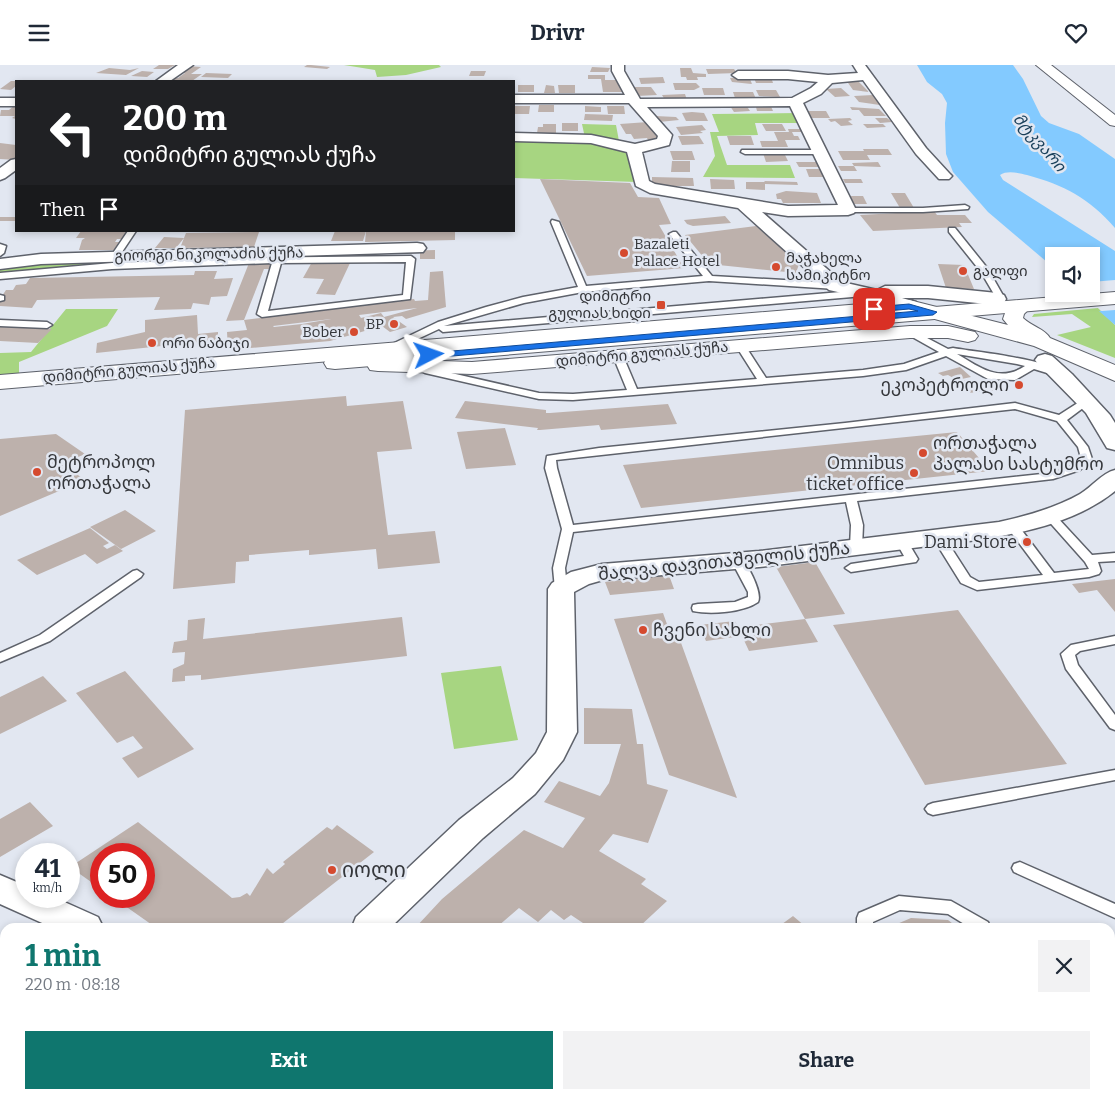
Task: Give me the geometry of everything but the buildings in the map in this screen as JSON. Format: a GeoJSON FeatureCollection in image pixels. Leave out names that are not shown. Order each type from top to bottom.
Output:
{"type":"FeatureCollection","features":[{"type":"Feature","properties":{"kind":"main road"},"geometry":{"type":"LineString","coordinates":[[1043,65],[1115,122]]}},
{"type":"Feature","properties":{"kind":"main road"},"geometry":{"type":"LineString","coordinates":[[1100,293],[1115,289]]}},
{"type":"Feature","properties":{"kind":"main road","name":"დიმიტრი გულიას ქუჩა"},"geometry":{"type":"LineString","coordinates":[[0,390],[335,363],[936,308],[999,299],[1045,296]]}},
{"type":"Feature","properties":{"kind":"main road"},"geometry":{"type":"LineString","coordinates":[[1100,297],[1115,298]]}},
{"type":"Feature","properties":{"kind":"main road","name":"დიმიტრი გულიას ქუჩა"},"geometry":{"type":"LineString","coordinates":[[335,363],[909,307],[1022,306],[1049,302]]}},
{"type":"Feature","properties":{"kind":"main road"},"geometry":{"type":"LineString","coordinates":[[1022,306],[1012,314],[1017,324],[1066,351],[1115,374]]}},
{"type":"Feature","properties":{"kind":"main road"},"geometry":{"type":"LineString","coordinates":[[948,342],[932,319],[936,308],[1066,351]]}},
{"type":"Feature","properties":{"kind":"main road","name":"დიმიტრი გულიას ქუჩა"},"geometry":{"type":"LineString","coordinates":[[0,381],[394,357],[472,368],[910,332],[1115,385]]}},
{"type":"Feature","properties":{"kind":"street"},"geometry":{"type":"LineString","coordinates":[[164,80],[187,65]]}},
{"type":"Feature","properties":{"kind":"street"},"geometry":{"type":"LineString","coordinates":[[515,137],[619,142],[634,149],[664,142],[666,135],[635,101],[618,71],[618,65]]}},
{"type":"Feature","properties":{"kind":"street"},"geometry":{"type":"LineString","coordinates":[[738,75],[788,75],[828,79],[863,71],[920,151],[944,176]]}},
{"type":"Feature","properties":{"kind":"street"},"geometry":{"type":"LineString","coordinates":[[515,99],[795,102],[816,91],[828,79]]}},
{"type":"Feature","properties":{"kind":"street"},"geometry":{"type":"LineString","coordinates":[[0,102],[15,102]]}},
{"type":"Feature","properties":{"kind":"street"},"geometry":{"type":"LineString","coordinates":[[634,149],[642,183],[650,188],[788,211],[848,211],[795,102]]}},
{"type":"Feature","properties":{"kind":"street"},"geometry":{"type":"LineString","coordinates":[[0,163],[15,163]]}},
{"type":"Feature","properties":{"kind":"street"},"geometry":{"type":"LineString","coordinates":[[3,184],[15,165]]}},
{"type":"Feature","properties":{"kind":"street"},"geometry":{"type":"LineString","coordinates":[[744,204],[836,286],[869,293],[909,307]]}},
{"type":"Feature","properties":{"kind":"street","name":"გიორგი ნიკოლაძის ქუჩა"},"geometry":{"type":"LineString","coordinates":[[0,264],[41,259],[115,256],[417,248]]}},
{"type":"Feature","properties":{"kind":"street"},"geometry":{"type":"LineString","coordinates":[[869,293],[928,292],[999,299]]}},
{"type":"Feature","properties":{"kind":"street"},"geometry":{"type":"LineString","coordinates":[[1046,366],[1084,398],[1109,429],[1115,443]]}},
{"type":"Feature","properties":{"kind":"street","name":"შალვა დავითაშვილის ქუჩა"},"geometry":{"type":"LineString","coordinates":[[561,589],[580,578],[602,572],[737,560],[854,557],[902,542],[1013,527],[1069,511],[1108,486],[1115,477]]}},
{"type":"Feature","properties":{"kind":"street"},"geometry":{"type":"LineString","coordinates":[[373,923],[471,829],[524,786],[548,760],[562,732],[561,589]]}},
{"type":"Feature","properties":{"kind":"street"},"geometry":{"type":"LineString","coordinates":[[0,889],[76,923]]}},
{"type":"Feature","properties":{"kind":"lane"},"geometry":{"type":"LineString","coordinates":[[745,152],[820,152]]}},
{"type":"Feature","properties":{"kind":"lane"},"geometry":{"type":"LineString","coordinates":[[848,211],[923,210],[965,207]]}},
{"type":"Feature","properties":{"kind":"lane"},"geometry":{"type":"LineString","coordinates":[[555,222],[584,289]]}},
{"type":"Feature","properties":{"kind":"lane"},"geometry":{"type":"LineString","coordinates":[[952,230],[984,271],[999,299]]}},
{"type":"Feature","properties":{"kind":"lane"},"geometry":{"type":"LineString","coordinates":[[115,256],[131,232]]}},
{"type":"Feature","properties":{"kind":"lane"},"geometry":{"type":"LineString","coordinates":[[673,234],[708,278]]}},
{"type":"Feature","properties":{"kind":"lane"},"geometry":{"type":"LineString","coordinates":[[0,246],[2,245],[0,253]]}},
{"type":"Feature","properties":{"kind":"lane"},"geometry":{"type":"LineString","coordinates":[[0,276],[112,267],[277,261],[411,259],[408,297],[262,314],[277,261]]}},
{"type":"Feature","properties":{"kind":"lane"},"geometry":{"type":"LineString","coordinates":[[394,357],[428,331],[441,324],[523,300],[584,289],[708,278],[836,286]]}},
{"type":"Feature","properties":{"kind":"lane"},"geometry":{"type":"LineString","coordinates":[[428,331],[869,293]]}},
{"type":"Feature","properties":{"kind":"lane"},"geometry":{"type":"LineString","coordinates":[[0,323],[47,325]]}},
{"type":"Feature","properties":{"kind":"lane"},"geometry":{"type":"LineString","coordinates":[[394,357],[539,395],[573,397],[862,373],[906,367],[948,342],[988,376],[1015,377],[1046,366]]}},
{"type":"Feature","properties":{"kind":"lane"},"geometry":{"type":"LineString","coordinates":[[741,346],[763,381]]}},
{"type":"Feature","properties":{"kind":"lane"},"geometry":{"type":"LineString","coordinates":[[618,356],[633,392]]}},
{"type":"Feature","properties":{"kind":"lane"},"geometry":{"type":"LineString","coordinates":[[1061,419],[1084,398]]}},
{"type":"Feature","properties":{"kind":"lane"},"geometry":{"type":"LineString","coordinates":[[561,589],[559,568],[568,529],[551,468],[552,458],[599,451],[1015,406],[1061,419],[1083,447],[1087,459],[1076,468],[1053,476],[568,529]]}},
{"type":"Feature","properties":{"kind":"lane"},"geometry":{"type":"LineString","coordinates":[[851,499],[857,525],[854,557]]}},
{"type":"Feature","properties":{"kind":"lane"},"geometry":{"type":"LineString","coordinates":[[939,538],[965,580],[976,586],[1095,571],[1094,565],[1051,517]]}},
{"type":"Feature","properties":{"kind":"lane"},"geometry":{"type":"LineString","coordinates":[[1013,527],[1050,576]]}},
{"type":"Feature","properties":{"kind":"lane"},"geometry":{"type":"LineString","coordinates":[[1089,559],[1115,557]]}},
{"type":"Feature","properties":{"kind":"lane"},"geometry":{"type":"LineString","coordinates":[[698,608],[739,605],[750,603],[754,599],[754,592],[737,560]]}},
{"type":"Feature","properties":{"kind":"lane"},"geometry":{"type":"LineString","coordinates":[[0,657],[45,637],[137,574]]}},
{"type":"Feature","properties":{"kind":"lane"},"geometry":{"type":"LineString","coordinates":[[1115,640],[1076,648],[1068,654],[1071,666],[1115,725]]}},
{"type":"Feature","properties":{"kind":"lane"},"geometry":{"type":"LineString","coordinates":[[933,809],[1115,775]]}},
{"type":"Feature","properties":{"kind":"lane"},"geometry":{"type":"LineString","coordinates":[[1020,867],[1115,911]]}},
{"type":"Feature","properties":{"kind":"lane"},"geometry":{"type":"LineString","coordinates":[[865,923],[865,918],[899,903],[951,908],[975,923]]}},
{"type":"Feature","properties":{"kind":"green space"},"geometry":{"type":"Polygon","coordinates":[[[344,65],[439,65],[441,67],[406,75],[377,77],[375,70],[344,65]]]}},
{"type":"Feature","properties":{"kind":"green space"},"geometry":{"type":"Polygon","coordinates":[[[798,113],[803,123],[755,123],[758,135],[717,136],[727,165],[790,165],[795,178],[703,177],[715,156],[710,132],[719,132],[712,114],[798,113]]]}},
{"type":"Feature","properties":{"kind":"green space"},"geometry":{"type":"Polygon","coordinates":[[[582,124],[616,125],[619,141],[585,138],[582,124]]]}},
{"type":"Feature","properties":{"kind":"green space"},"geometry":{"type":"Polygon","coordinates":[[[515,138],[600,142],[630,149],[637,182],[515,178],[515,138]]]}},
{"type":"Feature","properties":{"kind":"green space"},"geometry":{"type":"Polygon","coordinates":[[[243,256],[240,263],[90,266],[0,274],[0,265],[243,256]]]}},
{"type":"Feature","properties":{"kind":"green space"},"geometry":{"type":"Polygon","coordinates":[[[1098,308],[1115,325],[1115,358],[1057,335],[1091,327],[1072,314],[1032,317],[1034,314],[1098,308]]]}},
{"type":"Feature","properties":{"kind":"green space"},"geometry":{"type":"Polygon","coordinates":[[[66,309],[118,309],[107,326],[19,362],[19,375],[0,376],[0,353],[31,352],[66,309]]]}},
{"type":"Feature","properties":{"kind":"green space"},"geometry":{"type":"Polygon","coordinates":[[[501,666],[518,740],[454,749],[441,673],[501,666]]]}},
{"type":"Feature","properties":{"kind":"water","name":"მტკვარი"},"geometry":{"type":"Polygon","coordinates":[[[917,65],[1013,65],[1023,79],[1041,116],[1049,123],[1079,134],[1115,159],[1115,228],[1095,208],[1064,188],[1020,173],[1010,172],[1000,175],[1003,180],[1115,251],[1115,325],[1099,311],[1102,311],[1096,302],[1100,302],[1100,247],[1045,247],[1045,260],[988,212],[953,172],[946,154],[945,123],[947,103],[942,94],[927,82],[917,65]]]}},
{"type":"Feature","properties":{"kind":"pier"},"geometry":{"type":"Polygon","coordinates":[[[1115,280],[1115,310],[1102,311],[1091,302],[1100,302],[1100,281],[1115,280]]]}},
{"type":"Feature","properties":{"kind":"place","name":"Bazaleti Palace Hotel"},"geometry":{"type":"Point","coordinates":[624,253]}},
{"type":"Feature","properties":{"kind":"place","name":"მაჭახელა სამიკიტნო"},"geometry":{"type":"Point","coordinates":[776,267]}},
{"type":"Feature","properties":{"kind":"place","name":"გალფი"},"geometry":{"type":"Point","coordinates":[963,271]}},
{"type":"Feature","properties":{"kind":"place","name":"დიმიტრი გულიას ხიდი"},"geometry":{"type":"Point","coordinates":[661,305]}},
{"type":"Feature","properties":{"kind":"place","name":"BP"},"geometry":{"type":"Point","coordinates":[394,324]}},
{"type":"Feature","properties":{"kind":"place","name":"Bober"},"geometry":{"type":"Point","coordinates":[354,332]}},
{"type":"Feature","properties":{"kind":"place","name":"ორი ნაბიჯი"},"geometry":{"type":"Point","coordinates":[152,343]}},
{"type":"Feature","properties":{"kind":"place","name":"ეკოპეტროლი"},"geometry":{"type":"Point","coordinates":[1019,385]}},
{"type":"Feature","properties":{"kind":"place","name":"ორთაჭალა პალასი სასტუმრო"},"geometry":{"type":"Point","coordinates":[923,453]}},
{"type":"Feature","properties":{"kind":"place","name":"მეტროპოლ ორთაჭალა"},"geometry":{"type":"Point","coordinates":[37,472]}},
{"type":"Feature","properties":{"kind":"place","name":"Omnibus ticket office"},"geometry":{"type":"Point","coordinates":[914,473]}},
{"type":"Feature","properties":{"kind":"place","name":"Dami Store"},"geometry":{"type":"Point","coordinates":[1027,542]}},
{"type":"Feature","properties":{"kind":"place","name":"ჩვენი სახლი"},"geometry":{"type":"Point","coordinates":[643,630]}},
{"type":"Feature","properties":{"kind":"place","name":"იოლი"},"geometry":{"type":"Point","coordinates":[332,870]}},
{"type":"Feature","properties":{"kind":"route"},"geometry":{"type":"LineString","coordinates":[[429,355],[933,312],[909,307],[874,309]]}}]}
